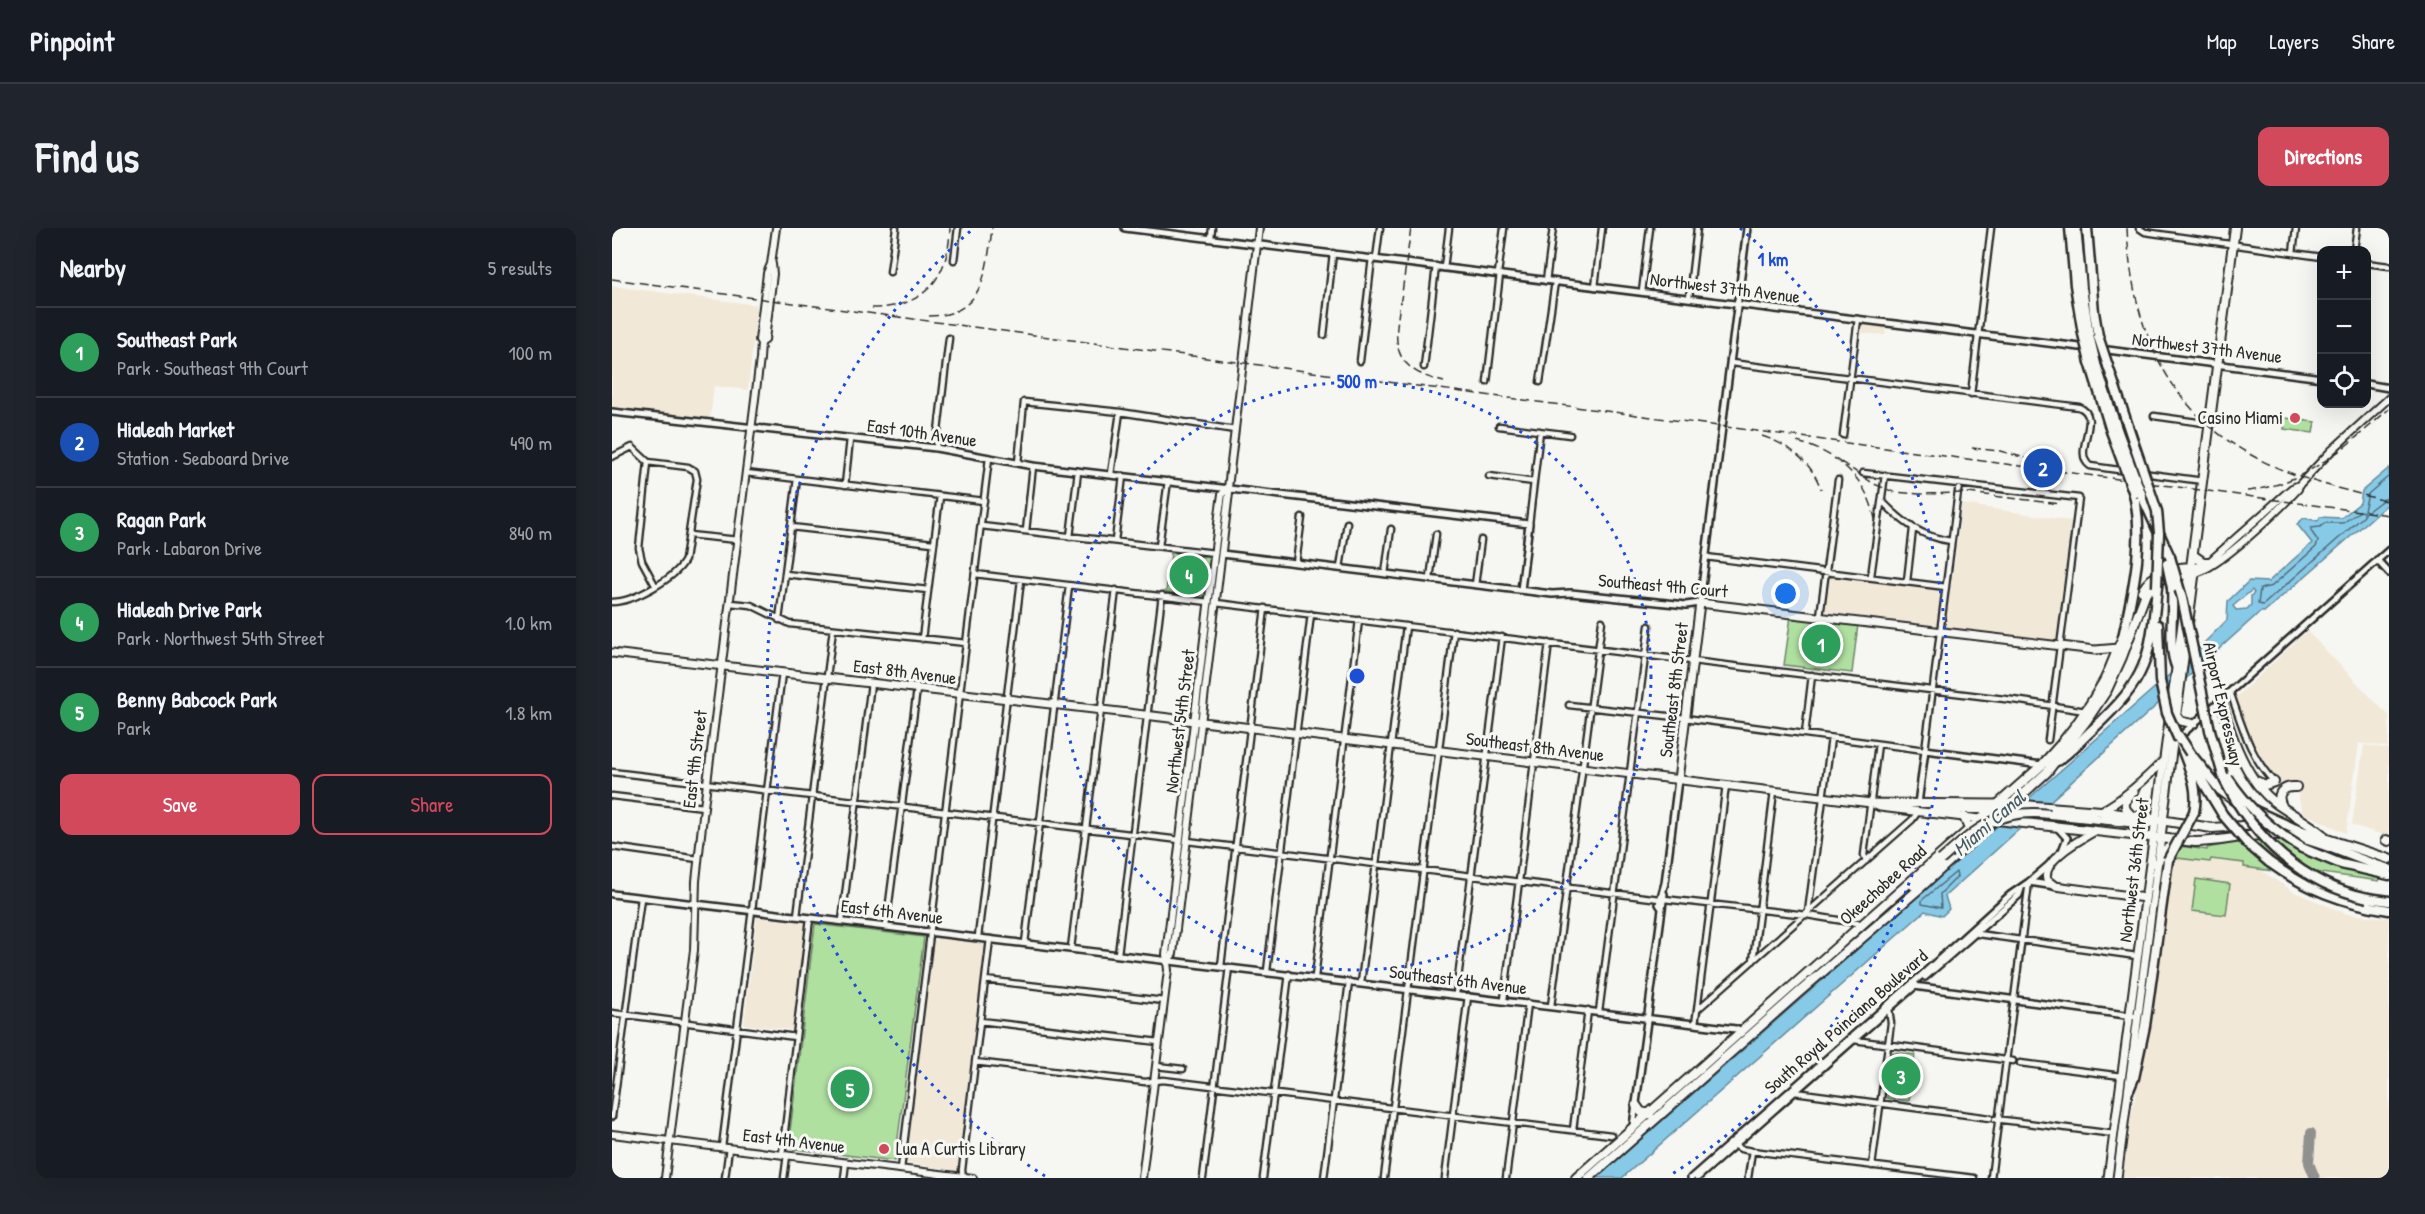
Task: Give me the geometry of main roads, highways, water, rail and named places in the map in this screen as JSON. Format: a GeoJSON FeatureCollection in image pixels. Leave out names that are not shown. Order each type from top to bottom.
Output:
{"type":"FeatureCollection","features":[{"type":"Feature","properties":{"kind":"highway"},"geometry":{"type":"LineString","coordinates":[[2070,228],[2075,285],[2090,335]]}},
{"type":"Feature","properties":{"kind":"highway","name":"Airport Expressway"},"geometry":{"type":"LineString","coordinates":[[2076,228],[2093,363],[2114,431],[2138,495],[2163,543],[2182,598],[2215,751],[2226,778],[2250,824],[2282,856],[2317,879],[2368,902],[2389,901]]}},
{"type":"Feature","properties":{"kind":"highway","name":"Airport Expressway"},"geometry":{"type":"LineString","coordinates":[[2087,228],[2092,295],[2090,335],[2108,366],[2157,511],[2159,533],[2156,618]]}},
{"type":"Feature","properties":{"kind":"highway","name":"Northwest 36th Street"},"geometry":{"type":"LineString","coordinates":[[2191,572],[2235,228]]}},
{"type":"Feature","properties":{"kind":"highway"},"geometry":{"type":"LineString","coordinates":[[2123,637],[2132,598],[2138,552],[2138,495]]}},
{"type":"Feature","properties":{"kind":"highway"},"geometry":{"type":"LineString","coordinates":[[2193,555],[2209,565]]}},
{"type":"Feature","properties":{"kind":"highway"},"geometry":{"type":"LineString","coordinates":[[2168,557],[2172,588],[2174,662],[2179,669]]}},
{"type":"Feature","properties":{"kind":"highway","name":"Okeechobee Road"},"geometry":{"type":"LineString","coordinates":[[1576,1178],[2042,765],[2086,711],[2114,659],[2139,597],[2148,582],[2167,570],[2191,572]]}},
{"type":"Feature","properties":{"kind":"highway","name":"Okeechobee Road"},"geometry":{"type":"LineString","coordinates":[[1589,1178],[2000,820],[2057,761],[2093,712],[2114,675],[2146,593],[2163,578],[2191,572]]}},
{"type":"Feature","properties":{"kind":"highway"},"geometry":{"type":"LineString","coordinates":[[2156,618],[2160,681],[2176,742],[2216,785],[2232,799],[2291,827],[2389,859]]}},
{"type":"Feature","properties":{"kind":"highway"},"geometry":{"type":"LineString","coordinates":[[2057,761],[2114,710],[2130,692],[2146,660],[2156,618]]}},
{"type":"Feature","properties":{"kind":"highway"},"geometry":{"type":"LineString","coordinates":[[2114,659],[2114,675]]}},
{"type":"Feature","properties":{"kind":"highway"},"geometry":{"type":"LineString","coordinates":[[2221,700],[2235,745],[2256,781],[2268,796],[2326,838]]}},
{"type":"Feature","properties":{"kind":"highway"},"geometry":{"type":"LineString","coordinates":[[2172,725],[2223,815],[2259,854],[2288,875],[2324,894],[2368,902],[2389,910]]}},
{"type":"Feature","properties":{"kind":"highway"},"geometry":{"type":"LineString","coordinates":[[2128,1092],[2134,1078],[2145,1026],[2168,860],[2194,812],[2196,789],[2187,755]]}},
{"type":"Feature","properties":{"kind":"highway"},"geometry":{"type":"LineString","coordinates":[[2226,778],[2264,822],[2302,848],[2341,864],[2389,875]]}},
{"type":"Feature","properties":{"kind":"highway"},"geometry":{"type":"LineString","coordinates":[[2256,781],[2265,785],[2274,782]]}},
{"type":"Feature","properties":{"kind":"highway"},"geometry":{"type":"LineString","coordinates":[[2031,787],[2031,797],[2048,809]]}},
{"type":"Feature","properties":{"kind":"highway"},"geometry":{"type":"LineString","coordinates":[[2283,807],[2279,800],[2281,792],[2285,788],[2296,787]]}},
{"type":"Feature","properties":{"kind":"highway"},"geometry":{"type":"LineString","coordinates":[[1930,813],[1935,809],[2013,804],[2148,824],[2159,821]]}},
{"type":"Feature","properties":{"kind":"highway"},"geometry":{"type":"LineString","coordinates":[[1802,978],[1868,925],[1974,831],[1996,819],[2048,809],[2101,811],[2219,828],[2269,824],[2291,827]]}},
{"type":"Feature","properties":{"kind":"highway"},"geometry":{"type":"LineString","coordinates":[[1964,817],[1969,829]]}},
{"type":"Feature","properties":{"kind":"highway"},"geometry":{"type":"LineString","coordinates":[[1980,819],[2208,842],[2248,836],[2283,835],[2310,841],[2389,868]]}},
{"type":"Feature","properties":{"kind":"highway"},"geometry":{"type":"LineString","coordinates":[[2156,864],[2165,849],[2181,840]]}},
{"type":"Feature","properties":{"kind":"highway"},"geometry":{"type":"LineString","coordinates":[[1636,1105],[1641,1112],[1650,1114]]}},
{"type":"Feature","properties":{"kind":"highway"},"geometry":{"type":"LineString","coordinates":[[1625,1147],[1633,1128]]}},
{"type":"Feature","properties":{"kind":"main road","name":"East 9th Street"},"geometry":{"type":"LineString","coordinates":[[665,1178],[694,950],[698,859],[704,807],[762,343],[765,340],[767,295],[773,274],[771,264],[776,228]]}},
{"type":"Feature","properties":{"kind":"main road"},"geometry":{"type":"LineString","coordinates":[[1213,602],[1218,564],[1222,494],[1228,488],[1259,228]]}},
{"type":"Feature","properties":{"kind":"main road"},"geometry":{"type":"LineString","coordinates":[[2193,586],[2209,565],[2240,539],[2292,488],[2299,485],[2331,450],[2389,398]]}},
{"type":"Feature","properties":{"kind":"main road"},"geometry":{"type":"LineString","coordinates":[[2191,572],[2209,565]]}},
{"type":"Feature","properties":{"kind":"main road","name":"Northwest 36th Street"},"geometry":{"type":"LineString","coordinates":[[2159,821],[2163,761],[2193,586],[2191,572]]}},
{"type":"Feature","properties":{"kind":"main road","name":"Northwest 36th Street"},"geometry":{"type":"LineString","coordinates":[[2108,1178],[2145,898],[2176,742],[2176,715],[2180,692],[2179,669],[2191,572]]}},
{"type":"Feature","properties":{"kind":"main road","name":"Northwest 54th Street"},"geometry":{"type":"LineString","coordinates":[[1198,722],[1212,636],[1213,602]]}},
{"type":"Feature","properties":{"kind":"main road","name":"Northwest 54th Street"},"geometry":{"type":"LineString","coordinates":[[1168,960],[1173,954],[1184,841],[1213,602]]}},
{"type":"Feature","properties":{"kind":"main road","name":"Southeast 9th Court"},"geometry":{"type":"LineString","coordinates":[[1700,603],[2102,651],[2119,648]]}},
{"type":"Feature","properties":{"kind":"main road","name":"Southeast 8th Street"},"geometry":{"type":"LineString","coordinates":[[1678,780],[1700,603]]}},
{"type":"Feature","properties":{"kind":"main road","name":"Southeast 9th Court"},"geometry":{"type":"LineString","coordinates":[[2102,651],[2114,659]]}},
{"type":"Feature","properties":{"kind":"main road","name":"East 8th Avenue"},"geometry":{"type":"LineString","coordinates":[[612,654],[1198,722]]}},
{"type":"Feature","properties":{"kind":"main road"},"geometry":{"type":"LineString","coordinates":[[2176,715],[2181,722],[2194,724]]}},
{"type":"Feature","properties":{"kind":"main road","name":"Southeast 8th Avenue"},"geometry":{"type":"LineString","coordinates":[[1198,722],[1824,797],[1871,803],[1880,807],[1918,808]]}},
{"type":"Feature","properties":{"kind":"main road"},"geometry":{"type":"LineString","coordinates":[[2101,811],[2110,807],[2140,783],[2163,761],[2176,742]]}},
{"type":"Feature","properties":{"kind":"main road"},"geometry":{"type":"LineString","coordinates":[[2163,761],[2168,785]]}},
{"type":"Feature","properties":{"kind":"main road"},"geometry":{"type":"LineString","coordinates":[[2132,815],[2126,808],[2125,802],[2140,783],[2153,781],[2160,787]]}},
{"type":"Feature","properties":{"kind":"main road"},"geometry":{"type":"LineString","coordinates":[[1918,808],[1994,807]]}},
{"type":"Feature","properties":{"kind":"main road"},"geometry":{"type":"LineString","coordinates":[[1918,808],[1930,813],[1980,819]]}},
{"type":"Feature","properties":{"kind":"main road","name":"South Royal Poinciana Boulevard"},"geometry":{"type":"LineString","coordinates":[[2096,830],[2061,853],[2050,864],[2046,877],[2050,883],[2055,886],[2145,898]]}},
{"type":"Feature","properties":{"kind":"main road","name":"Northwest 36th Street"},"geometry":{"type":"LineString","coordinates":[[2117,1178],[2153,909],[2156,837]]}},
{"type":"Feature","properties":{"kind":"main road","name":"Northwest 54th Street"},"geometry":{"type":"LineString","coordinates":[[1142,1178],[1164,1001],[1168,960],[1166,954],[1184,841]]}},
{"type":"Feature","properties":{"kind":"main road"},"geometry":{"type":"LineString","coordinates":[[2145,898],[2149,900],[2153,909]]}},
{"type":"Feature","properties":{"kind":"main road"},"geometry":{"type":"LineString","coordinates":[[2138,956],[2145,966]]}},
{"type":"Feature","properties":{"kind":"main road"},"geometry":{"type":"LineString","coordinates":[[2122,1076],[2128,1084],[2128,1092]]}},
{"type":"Feature","properties":{"kind":"main road","name":"East 4th Avenue"},"geometry":{"type":"LineString","coordinates":[[612,1134],[973,1178]]}},
{"type":"Feature","properties":{"kind":"water"},"geometry":{"type":"Polygon","coordinates":[[[2389,468],[2389,503],[2264,612],[2260,612],[1945,896],[1949,909],[1942,916],[1925,911],[1622,1178],[1597,1178],[2193,654],[2227,620],[2228,601],[2249,581],[2268,582],[2312,543],[2297,524],[2304,518],[2318,521],[2320,517],[2341,518],[2360,503],[2362,491],[2389,468]],[[2252,590],[2233,606],[2236,610],[2247,609],[2251,605],[2251,596],[2254,593],[2252,590]]]}},
{"type":"Feature","properties":{"kind":"railway"},"geometry":{"type":"LineString","coordinates":[[872,308],[906,303],[930,287],[945,262],[950,228]]}},
{"type":"Feature","properties":{"kind":"railway"},"geometry":{"type":"LineString","coordinates":[[929,316],[947,314],[961,308],[972,299],[984,274],[992,228]]}},
{"type":"Feature","properties":{"kind":"railway"},"geometry":{"type":"LineString","coordinates":[[1411,228],[1397,325],[1399,350],[1412,369],[1444,382]]}},
{"type":"Feature","properties":{"kind":"railway"},"geometry":{"type":"LineString","coordinates":[[2127,228],[2130,266],[2137,303],[2148,337],[2163,369],[2182,397],[2207,423],[2236,446],[2271,465],[2314,481],[2389,502]]}},
{"type":"Feature","properties":{"kind":"railway"},"geometry":{"type":"LineString","coordinates":[[612,279],[2389,515]]}},
{"type":"Feature","properties":{"kind":"railway"},"geometry":{"type":"LineString","coordinates":[[2247,491],[2268,487],[2307,472],[2341,449],[2389,409]]}},
{"type":"Feature","properties":{"kind":"railway"},"geometry":{"type":"LineString","coordinates":[[1762,436],[1798,455],[1811,470],[1821,489]]}},
{"type":"Feature","properties":{"kind":"railway"},"geometry":{"type":"LineString","coordinates":[[1797,442],[1825,452],[1848,469],[1865,491],[1875,519]]}},
{"type":"Feature","properties":{"kind":"railway"},"geometry":{"type":"LineString","coordinates":[[1972,448],[2000,451],[2029,459]]}},
{"type":"Feature","properties":{"kind":"railway"},"geometry":{"type":"LineString","coordinates":[[1841,462],[1874,484],[1894,492],[1968,493],[2061,504]]}},
{"type":"Feature","properties":{"kind":"place","name":"Casino Miami"},"geometry":{"type":"Point","coordinates":[2295,418]}},
{"type":"Feature","properties":{"kind":"place","name":"Hialeah Market"},"geometry":{"type":"Point","coordinates":[2043,468]}},
{"type":"Feature","properties":{"kind":"place","name":"Hialeah Drive Park"},"geometry":{"type":"Point","coordinates":[1189,575]}},
{"type":"Feature","properties":{"kind":"place","name":"Southeast Park"},"geometry":{"type":"Point","coordinates":[1821,644]}},
{"type":"Feature","properties":{"kind":"place","name":"Ragan Park"},"geometry":{"type":"Point","coordinates":[1901,1076]}},
{"type":"Feature","properties":{"kind":"place","name":"Benny Babcock Park"},"geometry":{"type":"Point","coordinates":[850,1089]}},
{"type":"Feature","properties":{"kind":"place","name":"Lua A Curtis Library"},"geometry":{"type":"Point","coordinates":[884,1149]}},
{"type":"Feature","properties":{"kind":"water label","name":"Miami Canal"},"geometry":{"type":"Point","coordinates":[1989,823]}}]}
